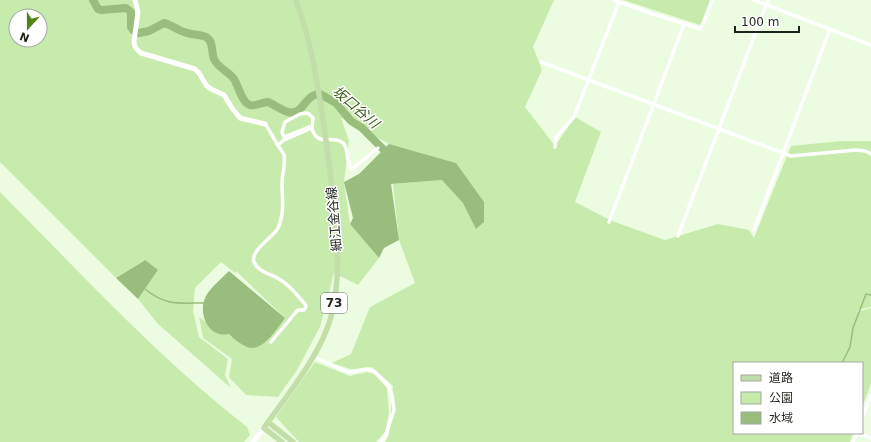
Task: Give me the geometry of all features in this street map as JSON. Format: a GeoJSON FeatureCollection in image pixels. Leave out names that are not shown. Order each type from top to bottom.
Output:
{"type":"FeatureCollection","features":[{"type":"Feature","properties":{"kind":"main road","name":"細江金谷線"},"geometry":{"type":"LineString","coordinates":[[264,428],[314,357],[331,318],[338,274],[336,223],[317,80],[306,32],[296,0]]}},
{"type":"Feature","properties":{"kind":"main road"},"geometry":{"type":"LineString","coordinates":[[268,422],[293,442]]}},
{"type":"Feature","properties":{"kind":"main road"},"geometry":{"type":"LineString","coordinates":[[264,428],[282,442]]}},
{"type":"Feature","properties":{"kind":"street"},"geometry":{"type":"LineString","coordinates":[[135,0],[138,12],[134,46],[141,52],[195,69],[199,72],[206,85],[224,95],[240,118],[265,124],[270,129],[283,153],[283,204],[280,221],[277,230],[262,244],[254,259],[260,270],[289,285],[305,304],[306,308],[304,310],[298,310],[271,342]]}},
{"type":"Feature","properties":{"kind":"street"},"geometry":{"type":"LineString","coordinates":[[614,0],[701,29],[712,0]]}},
{"type":"Feature","properties":{"kind":"street"},"geometry":{"type":"LineString","coordinates":[[754,0],[871,45]]}},
{"type":"Feature","properties":{"kind":"street"},"geometry":{"type":"LineString","coordinates":[[678,236],[768,0]]}},
{"type":"Feature","properties":{"kind":"street"},"geometry":{"type":"LineString","coordinates":[[555,147],[556,137],[574,117],[619,2]]}},
{"type":"Feature","properties":{"kind":"street"},"geometry":{"type":"LineString","coordinates":[[609,222],[684,24]]}},
{"type":"Feature","properties":{"kind":"street"},"geometry":{"type":"LineString","coordinates":[[754,230],[830,29]]}},
{"type":"Feature","properties":{"kind":"street"},"geometry":{"type":"LineString","coordinates":[[541,62],[783,154],[791,156],[856,150],[871,154]]}},
{"type":"Feature","properties":{"kind":"street"},"geometry":{"type":"LineString","coordinates":[[312,128],[309,127],[284,137],[282,132],[285,122],[300,114],[306,113],[311,116],[313,132],[320,139],[337,140],[343,143],[352,169],[378,148]]}},
{"type":"Feature","properties":{"kind":"street"},"geometry":{"type":"LineString","coordinates":[[278,145],[284,140],[312,128]]}},
{"type":"Feature","properties":{"kind":"street"},"geometry":{"type":"LineString","coordinates":[[314,357],[348,372],[367,369],[375,372],[388,384],[392,395],[394,410],[384,439],[380,442]]}},
{"type":"Feature","properties":{"kind":"street"},"geometry":{"type":"LineString","coordinates":[[863,416],[871,395]]}},
{"type":"Feature","properties":{"kind":"street"},"geometry":{"type":"LineString","coordinates":[[253,442],[264,428]]}},
{"type":"Feature","properties":{"kind":"street"},"geometry":{"type":"LineString","coordinates":[[860,434],[871,438]]}},
{"type":"Feature","properties":{"kind":"green space"},"geometry":{"type":"Polygon","coordinates":[[[0,0],[554,0],[533,47],[542,70],[525,107],[555,146],[575,117],[601,132],[575,202],[612,221],[665,240],[718,224],[749,230],[754,238],[791,146],[841,141],[871,141],[871,307],[858,310],[857,312],[871,308],[871,383],[863,405],[863,362],[733,362],[733,434],[853,434],[850,442],[385,442],[389,435],[393,386],[372,367],[353,370],[332,363],[351,354],[370,307],[415,283],[399,240],[393,184],[442,180],[456,163],[389,144],[341,118],[349,141],[344,182],[350,224],[379,258],[358,285],[334,273],[320,327],[297,370],[278,397],[246,395],[229,377],[232,359],[203,338],[199,317],[207,323],[229,334],[244,346],[285,318],[237,272],[239,270],[235,273],[221,262],[195,288],[193,311],[199,337],[228,359],[225,375],[231,388],[158,324],[138,299],[158,270],[144,260],[116,278],[0,162],[0,0]]]}},
{"type":"Feature","properties":{"kind":"green space"},"geometry":{"type":"Polygon","coordinates":[[[623,0],[714,0],[700,25],[623,0]]]}},
{"type":"Feature","properties":{"kind":"green space"},"geometry":{"type":"Polygon","coordinates":[[[0,192],[150,343],[247,427],[250,435],[244,442],[0,442],[0,192]]]}},
{"type":"Feature","properties":{"kind":"green space"},"geometry":{"type":"Polygon","coordinates":[[[315,362],[350,376],[367,372],[374,374],[387,388],[389,412],[385,432],[376,442],[299,442],[276,417],[315,362]]]}},
{"type":"Feature","properties":{"kind":"water"},"geometry":{"type":"Polygon","coordinates":[[[389,144],[456,163],[484,202],[484,222],[476,229],[463,203],[442,180],[391,184],[399,240],[384,248],[379,258],[350,224],[353,218],[344,182],[359,174],[389,144]]]}},
{"type":"Feature","properties":{"kind":"water"},"geometry":{"type":"Polygon","coordinates":[[[145,260],[158,270],[138,299],[116,278],[145,260]]]}},
{"type":"Feature","properties":{"kind":"water"},"geometry":{"type":"Polygon","coordinates":[[[229,271],[285,318],[274,333],[259,346],[253,348],[247,347],[229,334],[215,332],[206,323],[203,309],[206,296],[213,286],[229,271]]]}},
{"type":"Feature","properties":{"kind":"waterway","name":"坂口谷川"},"geometry":{"type":"LineString","coordinates":[[93,0],[98,9],[102,10],[126,8],[131,12],[131,27],[133,30]]}},
{"type":"Feature","properties":{"kind":"waterway","name":"坂口谷川"},"geometry":{"type":"LineString","coordinates":[[139,33],[149,31],[164,23],[181,31],[206,37],[210,41],[214,59],[234,79],[242,97],[247,104],[254,105],[268,102],[285,111],[293,112],[298,111],[310,97],[320,94],[336,103],[351,121],[362,128],[390,158]]}},
{"type":"Feature","properties":{"kind":"waterway"},"geometry":{"type":"LineString","coordinates":[[145,289],[166,301],[179,303],[204,303]]}},
{"type":"Feature","properties":{"kind":"waterway"},"geometry":{"type":"LineString","coordinates":[[842,362],[850,347],[853,328],[866,294],[871,295]]}}]}
